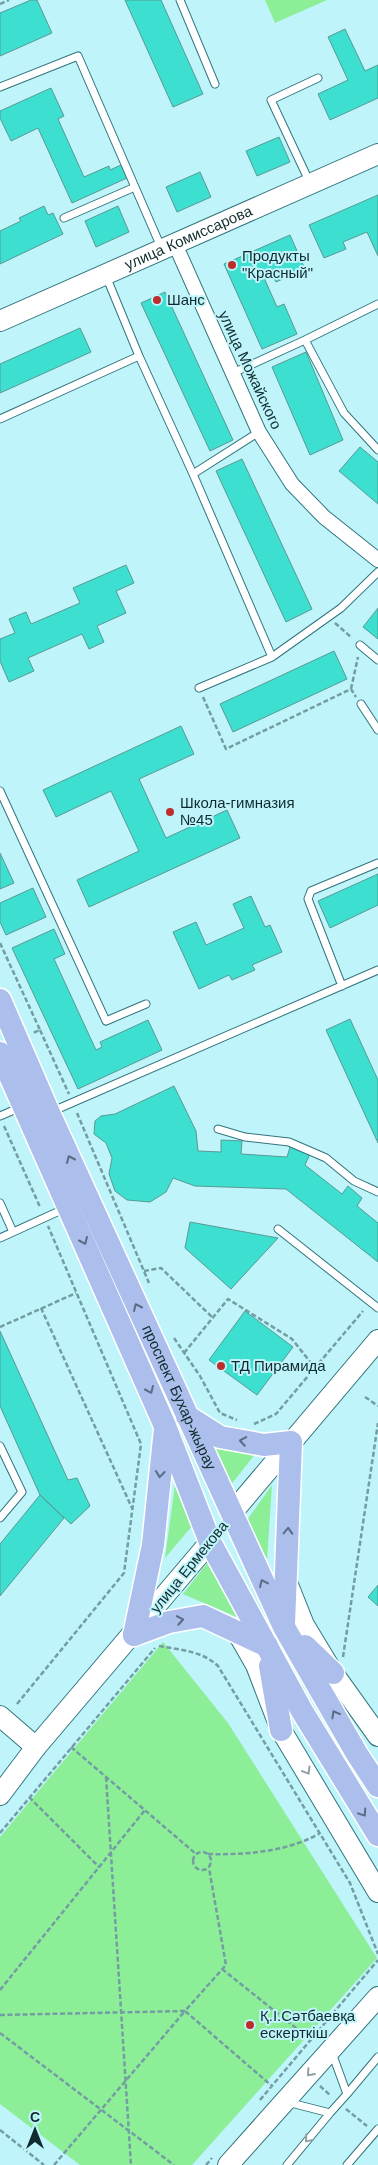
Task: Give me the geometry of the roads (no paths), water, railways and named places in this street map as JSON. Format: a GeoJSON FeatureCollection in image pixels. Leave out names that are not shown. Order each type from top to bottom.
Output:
{"type":"FeatureCollection","features":[{"type":"Feature","properties":{"kind":"main road","name":"проспект Бухар-жырау"},"geometry":{"type":"LineString","coordinates":[[0,1001],[186,1416],[284,1627],[331,1673],[357,1754],[378,1786]]}},
{"type":"Feature","properties":{"kind":"main road","name":"проспект Бухар-жырау"},"geometry":{"type":"LineString","coordinates":[[0,1053],[165,1426],[210,1542],[302,1711],[378,1835]]}},
{"type":"Feature","properties":{"kind":"main road"},"geometry":{"type":"LineString","coordinates":[[186,1416],[220,1437],[264,1445],[291,1442],[284,1627]]}},
{"type":"Feature","properties":{"kind":"main road"},"geometry":{"type":"LineString","coordinates":[[134,1635],[153,1544],[165,1426]]}},
{"type":"Feature","properties":{"kind":"main road","name":"улица Ермекова"},"geometry":{"type":"LineString","coordinates":[[210,1542],[231,1514]]}},
{"type":"Feature","properties":{"kind":"main road"},"geometry":{"type":"LineString","coordinates":[[134,1635],[169,1622],[203,1616],[267,1646],[282,1730]]}},
{"type":"Feature","properties":{"kind":"street","name":"улица Комиссарова"},"geometry":{"type":"LineString","coordinates":[[0,321],[378,154]]}},
{"type":"Feature","properties":{"kind":"street","name":"улица Можайского"},"geometry":{"type":"LineString","coordinates":[[168,246],[233,373],[259,432],[292,484],[324,518],[378,560]]}},
{"type":"Feature","properties":{"kind":"street","name":"улица Ермекова"},"geometry":{"type":"LineString","coordinates":[[231,1514],[378,1340]]}},
{"type":"Feature","properties":{"kind":"street","name":"улица Ермекова"},"geometry":{"type":"LineString","coordinates":[[0,1795],[36,1748],[134,1635],[210,1542]]}},
{"type":"Feature","properties":{"kind":"street"},"geometry":{"type":"LineString","coordinates":[[286,1580],[304,1626],[331,1673],[378,1736]]}},
{"type":"Feature","properties":{"kind":"street"},"geometry":{"type":"LineString","coordinates":[[236,1630],[256,1665],[282,1730],[378,1892]]}},
{"type":"Feature","properties":{"kind":"street"},"geometry":{"type":"LineString","coordinates":[[0,1716],[36,1748]]}},
{"type":"Feature","properties":{"kind":"street"},"geometry":{"type":"LineString","coordinates":[[223,2158],[285,2101],[378,1998]]}},
{"type":"Feature","properties":{"kind":"lane"},"geometry":{"type":"LineString","coordinates":[[180,0],[215,84]]}},
{"type":"Feature","properties":{"kind":"lane"},"geometry":{"type":"LineString","coordinates":[[0,87],[78,56],[135,187],[168,246]]}},
{"type":"Feature","properties":{"kind":"lane"},"geometry":{"type":"LineString","coordinates":[[310,183],[271,100],[318,78]]}},
{"type":"Feature","properties":{"kind":"lane"},"geometry":{"type":"LineString","coordinates":[[64,218],[135,187]]}},
{"type":"Feature","properties":{"kind":"lane"},"geometry":{"type":"LineString","coordinates":[[105,275],[272,657]]}},
{"type":"Feature","properties":{"kind":"lane"},"geometry":{"type":"LineString","coordinates":[[233,373],[378,304]]}},
{"type":"Feature","properties":{"kind":"lane"},"geometry":{"type":"LineString","coordinates":[[305,340],[344,413],[378,450]]}},
{"type":"Feature","properties":{"kind":"lane"},"geometry":{"type":"LineString","coordinates":[[0,419],[139,356]]}},
{"type":"Feature","properties":{"kind":"lane"},"geometry":{"type":"LineString","coordinates":[[193,474],[259,432]]}},
{"type":"Feature","properties":{"kind":"lane"},"geometry":{"type":"LineString","coordinates":[[199,688],[272,657],[329,617],[378,572]]}},
{"type":"Feature","properties":{"kind":"lane"},"geometry":{"type":"LineString","coordinates":[[360,645],[378,660]]}},
{"type":"Feature","properties":{"kind":"lane"},"geometry":{"type":"LineString","coordinates":[[361,704],[378,730]]}},
{"type":"Feature","properties":{"kind":"lane"},"geometry":{"type":"LineString","coordinates":[[0,791],[106,1021],[146,1004]]}},
{"type":"Feature","properties":{"kind":"lane"},"geometry":{"type":"LineString","coordinates":[[342,986],[308,899],[311,891],[378,863]]}},
{"type":"Feature","properties":{"kind":"lane"},"geometry":{"type":"LineString","coordinates":[[49,1113],[378,970]]}},
{"type":"Feature","properties":{"kind":"lane"},"geometry":{"type":"LineString","coordinates":[[0,1117],[24,1106]]}},
{"type":"Feature","properties":{"kind":"lane"},"geometry":{"type":"LineString","coordinates":[[218,1129],[245,1137],[289,1142],[326,1158],[354,1181],[378,1192]]}},
{"type":"Feature","properties":{"kind":"lane"},"geometry":{"type":"LineString","coordinates":[[0,1203],[13,1232]]}},
{"type":"Feature","properties":{"kind":"lane"},"geometry":{"type":"LineString","coordinates":[[0,1238],[69,1207]]}},
{"type":"Feature","properties":{"kind":"lane"},"geometry":{"type":"LineString","coordinates":[[278,1229],[378,1308]]}},
{"type":"Feature","properties":{"kind":"lane"},"geometry":{"type":"LineString","coordinates":[[0,1446],[22,1492],[0,1518]]}},
{"type":"Feature","properties":{"kind":"lane"},"geometry":{"type":"LineString","coordinates":[[331,2050],[347,2094]]}},
{"type":"Feature","properties":{"kind":"lane"},"geometry":{"type":"LineString","coordinates":[[287,2165],[378,2057]]}},
{"type":"Feature","properties":{"kind":"lane"},"geometry":{"type":"LineString","coordinates":[[285,2101],[330,2113]]}},
{"type":"Feature","properties":{"kind":"lane"},"geometry":{"type":"LineString","coordinates":[[347,2165],[378,2129]]}},
{"type":"Feature","properties":{"kind":"place","name":"Продукты \"Красный\""},"geometry":{"type":"Point","coordinates":[232,265]}},
{"type":"Feature","properties":{"kind":"place","name":"Шанс"},"geometry":{"type":"Point","coordinates":[157,300]}},
{"type":"Feature","properties":{"kind":"place","name":"Школа-гимназия №45"},"geometry":{"type":"Point","coordinates":[170,812]}},
{"type":"Feature","properties":{"kind":"place","name":"ТД Пирамида"},"geometry":{"type":"Point","coordinates":[221,1366]}},
{"type":"Feature","properties":{"kind":"place","name":"Қ.І.Сәтбаевқа ескерткіш"},"geometry":{"type":"Point","coordinates":[250,2025]}}]}
